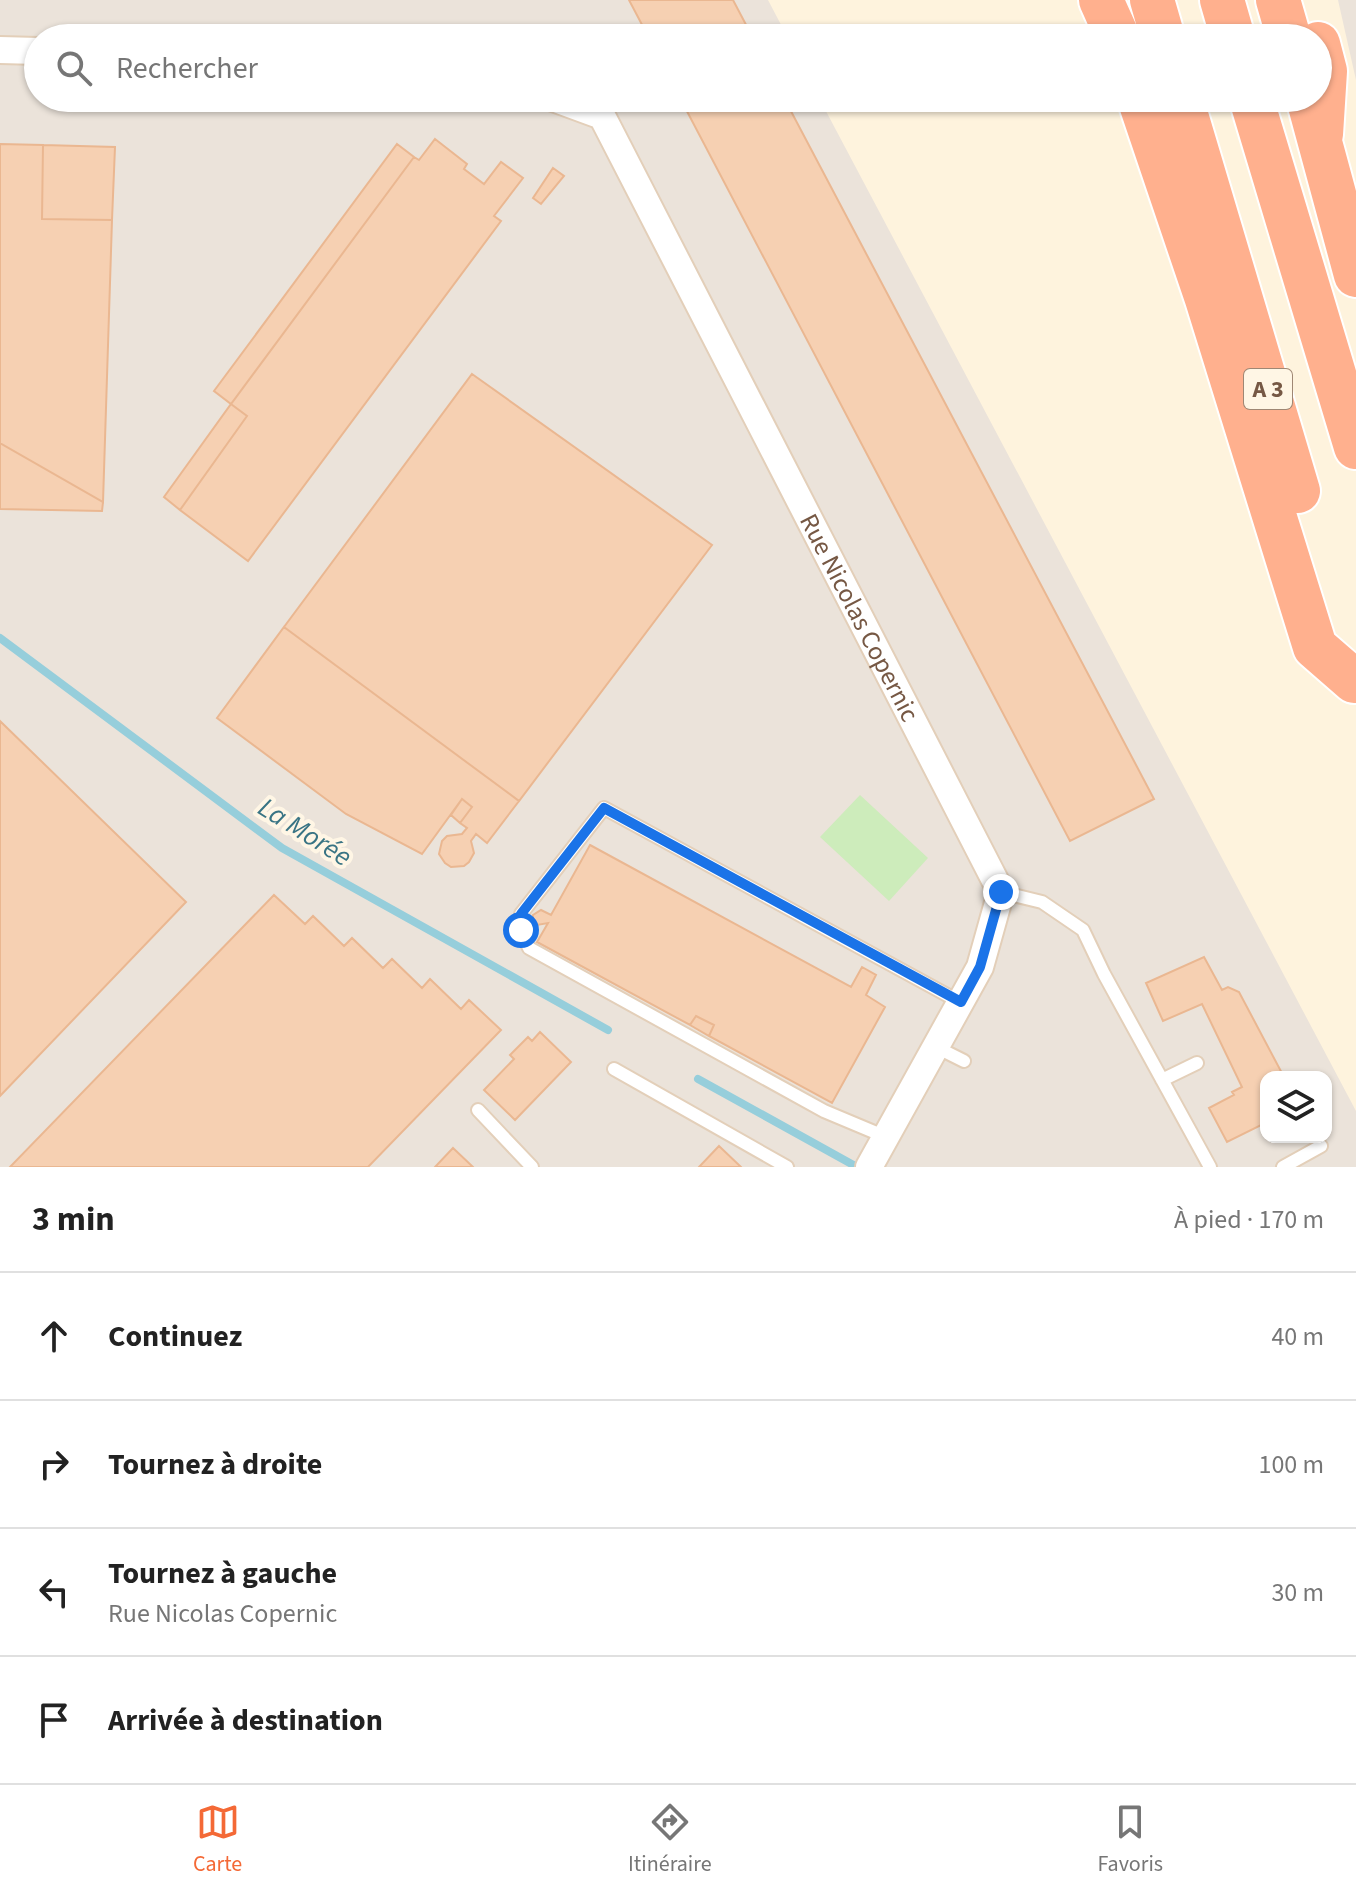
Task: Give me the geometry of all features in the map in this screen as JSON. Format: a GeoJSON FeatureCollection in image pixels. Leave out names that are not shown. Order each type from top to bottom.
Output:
{"type":"FeatureCollection","features":[{"type":"Feature","properties":{"kind":"highway"},"geometry":{"type":"LineString","coordinates":[[1101,0],[1112,24]]}},
{"type":"Feature","properties":{"kind":"highway"},"geometry":{"type":"LineString","coordinates":[[1152,0],[1159,24]]}},
{"type":"Feature","properties":{"kind":"highway"},"geometry":{"type":"LineString","coordinates":[[1222,0],[1229,24]]}},
{"type":"Feature","properties":{"kind":"highway"},"geometry":{"type":"LineString","coordinates":[[1278,0],[1285,24]]}},
{"type":"Feature","properties":{"kind":"highway"},"geometry":{"type":"LineString","coordinates":[[1307,0],[1313,24]]}},
{"type":"Feature","properties":{"kind":"highway"},"geometry":{"type":"LineString","coordinates":[[1144,112],[1207,299],[1315,647],[1355,684]]}},
{"type":"Feature","properties":{"kind":"highway","name":"A 3"},"geometry":{"type":"LineString","coordinates":[[1185,112],[1355,684]]}},
{"type":"Feature","properties":{"kind":"highway","name":"A 3"},"geometry":{"type":"LineString","coordinates":[[1255,112],[1356,447]]}},
{"type":"Feature","properties":{"kind":"highway"},"geometry":{"type":"LineString","coordinates":[[1312,112],[1356,275]]}},
{"type":"Feature","properties":{"kind":"highway"},"geometry":{"type":"LineString","coordinates":[[1320,140],[1322,112]]}},
{"type":"Feature","properties":{"kind":"street"},"geometry":{"type":"LineString","coordinates":[[0,50],[24,51]]}},
{"type":"Feature","properties":{"kind":"street","name":"Rue Nicolas Copernic"},"geometry":{"type":"LineString","coordinates":[[591,112],[602,116],[1001,892]]}},
{"type":"Feature","properties":{"kind":"street"},"geometry":{"type":"LineString","coordinates":[[878,1152],[980,967],[1001,892]]}},
{"type":"Feature","properties":{"kind":"lane"},"geometry":{"type":"LineString","coordinates":[[878,1152],[824,1111],[529,948],[521,930],[521,914],[604,808],[961,1002]]}},
{"type":"Feature","properties":{"kind":"lane"},"geometry":{"type":"LineString","coordinates":[[1001,892],[1042,902],[1083,930],[1210,1167]]}},
{"type":"Feature","properties":{"kind":"lane"},"geometry":{"type":"LineString","coordinates":[[936,1047],[964,1061]]}},
{"type":"Feature","properties":{"kind":"lane"},"geometry":{"type":"LineString","coordinates":[[1162,1080],[1197,1063]]}},
{"type":"Feature","properties":{"kind":"lane"},"geometry":{"type":"LineString","coordinates":[[614,1069],[787,1167]]}},
{"type":"Feature","properties":{"kind":"lane"},"geometry":{"type":"LineString","coordinates":[[478,1110],[529,1164]]}},
{"type":"Feature","properties":{"kind":"lane"},"geometry":{"type":"LineString","coordinates":[[1283,1167],[1321,1146]]}},
{"type":"Feature","properties":{"kind":"shaded area"},"geometry":{"type":"Polygon","coordinates":[[[0,0],[768,0],[781,24],[24,24],[24,112],[826,112],[1356,1111],[1356,1167],[0,1167],[0,0]]]}},
{"type":"Feature","properties":{"kind":"shaded area"},"geometry":{"type":"Polygon","coordinates":[[[1338,0],[1356,0],[1356,80],[1338,0]]]}},
{"type":"Feature","properties":{"kind":"green space"},"geometry":{"type":"Polygon","coordinates":[[[860,795],[928,858],[889,901],[820,837],[860,795]]]}},
{"type":"Feature","properties":{"kind":"building"},"geometry":{"type":"Polygon","coordinates":[[[629,0],[733,0],[746,24],[642,24],[629,0]]]}},
{"type":"Feature","properties":{"kind":"building"},"geometry":{"type":"Polygon","coordinates":[[[687,112],[791,112],[1154,799],[1070,841],[687,112]]]}},
{"type":"Feature","properties":{"kind":"building"},"geometry":{"type":"Polygon","coordinates":[[[435,139],[467,164],[464,169],[484,184],[501,162],[523,178],[494,216],[501,221],[248,561],[180,510],[247,416],[231,404],[414,157],[419,160],[435,139]]]}},
{"type":"Feature","properties":{"kind":"building"},"geometry":{"type":"Polygon","coordinates":[[[0,144],[43,145],[42,219],[112,220],[103,502],[0,443],[0,144]]]}},
{"type":"Feature","properties":{"kind":"building"},"geometry":{"type":"Polygon","coordinates":[[[397,144],[414,157],[231,404],[214,391],[397,144]]]}},
{"type":"Feature","properties":{"kind":"building"},"geometry":{"type":"Polygon","coordinates":[[[43,145],[115,147],[112,220],[42,219],[43,145]]]}},
{"type":"Feature","properties":{"kind":"building"},"geometry":{"type":"Polygon","coordinates":[[[553,168],[564,176],[541,204],[533,198],[553,168]]]}},
{"type":"Feature","properties":{"kind":"building"},"geometry":{"type":"Polygon","coordinates":[[[472,374],[712,545],[519,801],[284,627],[472,374]]]}},
{"type":"Feature","properties":{"kind":"building"},"geometry":{"type":"Polygon","coordinates":[[[231,404],[247,416],[180,510],[164,497],[231,404]]]}},
{"type":"Feature","properties":{"kind":"building"},"geometry":{"type":"Polygon","coordinates":[[[0,443],[103,502],[102,511],[0,509],[0,443]]]}},
{"type":"Feature","properties":{"kind":"building"},"geometry":{"type":"Polygon","coordinates":[[[284,627],[519,801],[487,843],[476,834],[471,841],[474,853],[464,866],[451,867],[439,854],[442,841],[447,836],[462,834],[467,828],[460,823],[472,807],[462,799],[422,854],[346,814],[217,718],[284,627]]]}},
{"type":"Feature","properties":{"kind":"building"},"geometry":{"type":"Polygon","coordinates":[[[0,721],[186,902],[0,1096],[0,721]]]}},
{"type":"Feature","properties":{"kind":"building"},"geometry":{"type":"Polygon","coordinates":[[[462,799],[472,807],[460,823],[451,815],[462,799]]]}},
{"type":"Feature","properties":{"kind":"building"},"geometry":{"type":"Polygon","coordinates":[[[590,845],[851,987],[862,967],[876,975],[866,995],[885,1007],[832,1103],[709,1036],[714,1025],[696,1016],[690,1025],[537,942],[548,923],[537,925],[533,915],[541,910],[551,915],[590,845]]]}},
{"type":"Feature","properties":{"kind":"building"},"geometry":{"type":"Polygon","coordinates":[[[274,895],[305,924],[313,916],[344,946],[352,938],[383,968],[392,959],[422,988],[430,979],[461,1009],[469,1000],[501,1030],[368,1167],[10,1167],[274,895]]]}},
{"type":"Feature","properties":{"kind":"building"},"geometry":{"type":"Polygon","coordinates":[[[1204,957],[1222,990],[1228,987],[1239,992],[1281,1071],[1260,1071],[1260,1126],[1227,1142],[1209,1108],[1234,1095],[1232,1092],[1242,1087],[1202,1004],[1163,1021],[1146,983],[1204,957]]]}},
{"type":"Feature","properties":{"kind":"building"},"geometry":{"type":"Polygon","coordinates":[[[696,1016],[714,1025],[709,1036],[690,1025],[696,1016]]]}},
{"type":"Feature","properties":{"kind":"building"},"geometry":{"type":"Polygon","coordinates":[[[540,1032],[571,1062],[515,1120],[484,1090],[514,1059],[510,1055],[528,1037],[532,1041],[540,1032]]]}},
{"type":"Feature","properties":{"kind":"building"},"geometry":{"type":"Polygon","coordinates":[[[719,1146],[741,1167],[699,1167],[719,1146]]]}},
{"type":"Feature","properties":{"kind":"building"},"geometry":{"type":"Polygon","coordinates":[[[453,1148],[473,1167],[435,1167],[453,1148]]]}},
{"type":"Feature","properties":{"kind":"waterway","name":"La Morée"},"geometry":{"type":"LineString","coordinates":[[0,638],[282,848],[608,1030]]}},
{"type":"Feature","properties":{"kind":"waterway","name":"La Morée"},"geometry":{"type":"LineString","coordinates":[[698,1079],[857,1167]]}},
{"type":"Feature","properties":{"kind":"route"},"geometry":{"type":"LineString","coordinates":[[521,930],[521,914],[604,808],[961,1002],[980,967],[1001,892]]}}]}
